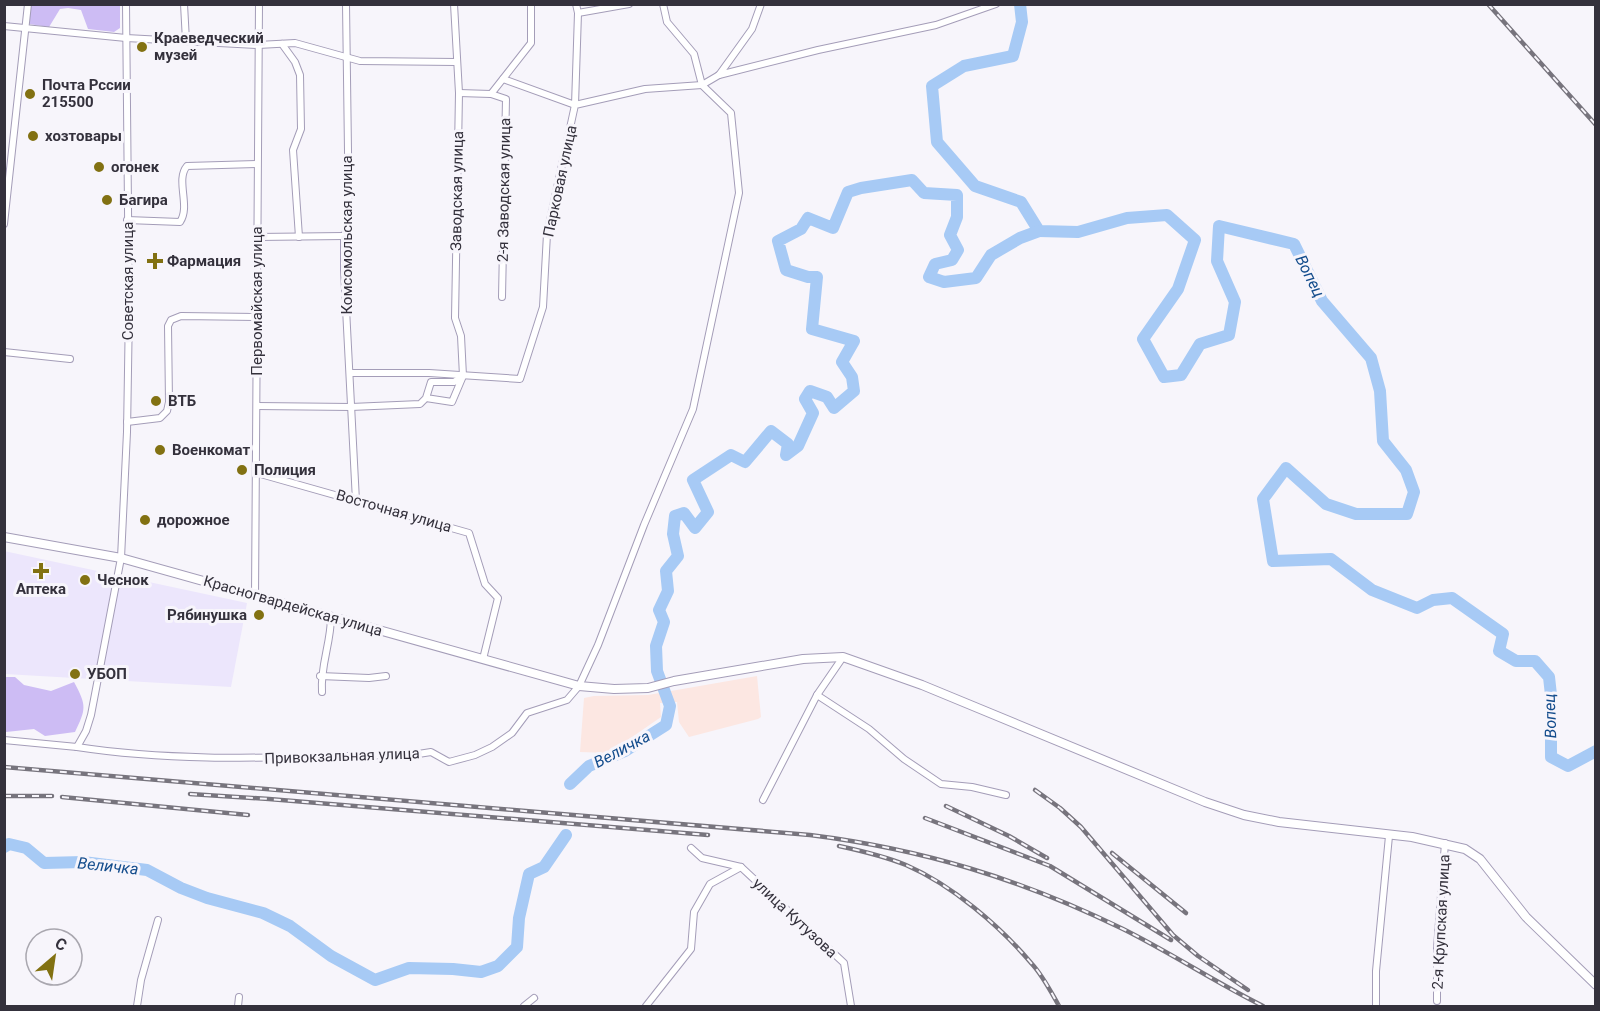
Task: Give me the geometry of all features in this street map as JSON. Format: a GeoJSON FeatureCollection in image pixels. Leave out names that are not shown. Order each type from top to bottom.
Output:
{"type":"FeatureCollection","features":[{"type":"Feature","properties":{"kind":"street"},"geometry":{"type":"LineString","coordinates":[[4,224],[28,4]]}},
{"type":"Feature","properties":{"kind":"street","name":"Советская улица"},"geometry":{"type":"LineString","coordinates":[[121,558],[127,422],[126,4]]}},
{"type":"Feature","properties":{"kind":"street"},"geometry":{"type":"LineString","coordinates":[[184,4],[186,41]]}},
{"type":"Feature","properties":{"kind":"street","name":"Первомайская улица"},"geometry":{"type":"LineString","coordinates":[[255,597],[259,4]]}},
{"type":"Feature","properties":{"kind":"street","name":"Комсомольская улица"},"geometry":{"type":"LineString","coordinates":[[346,4],[349,225],[344,236],[356,501]]}},
{"type":"Feature","properties":{"kind":"street","name":"Заводская улица"},"geometry":{"type":"LineString","coordinates":[[454,4],[459,93],[455,318],[461,336],[463,376]]}},
{"type":"Feature","properties":{"kind":"street"},"geometry":{"type":"LineString","coordinates":[[459,93],[492,94],[531,43],[531,4]]}},
{"type":"Feature","properties":{"kind":"street"},"geometry":{"type":"LineString","coordinates":[[503,79],[576,105],[578,13],[576,4]]}},
{"type":"Feature","properties":{"kind":"street"},"geometry":{"type":"LineString","coordinates":[[578,13],[629,4]]}},
{"type":"Feature","properties":{"kind":"street"},"geometry":{"type":"LineString","coordinates":[[579,686],[598,645],[644,525],[693,409],[739,193],[731,113],[702,85],[694,54],[667,22],[663,4]]}},
{"type":"Feature","properties":{"kind":"street","name":"Парковая улица"},"geometry":{"type":"LineString","coordinates":[[463,376],[520,379],[543,308],[547,234],[576,105],[645,88],[702,85],[718,75],[752,29],[761,4]]}},
{"type":"Feature","properties":{"kind":"street"},"geometry":{"type":"LineString","coordinates":[[718,75],[818,50],[936,25],[996,4]]}},
{"type":"Feature","properties":{"kind":"street"},"geometry":{"type":"LineString","coordinates":[[4,26],[126,38],[258,45],[295,44],[360,61],[456,62]]}},
{"type":"Feature","properties":{"kind":"street"},"geometry":{"type":"LineString","coordinates":[[282,44],[295,62],[300,75],[301,129],[293,150],[298,237]]}},
{"type":"Feature","properties":{"kind":"street","name":"2-я Заводская улица"},"geometry":{"type":"LineString","coordinates":[[492,94],[506,99],[502,297]]}},
{"type":"Feature","properties":{"kind":"street"},"geometry":{"type":"LineString","coordinates":[[127,220],[180,222],[184,212],[184,172],[188,166],[257,164]]}},
{"type":"Feature","properties":{"kind":"street"},"geometry":{"type":"LineString","coordinates":[[257,237],[344,236]]}},
{"type":"Feature","properties":{"kind":"street"},"geometry":{"type":"LineString","coordinates":[[127,422],[160,418],[167,411],[169,402],[168,326],[171,320],[181,316],[257,317]]}},
{"type":"Feature","properties":{"kind":"street"},"geometry":{"type":"LineString","coordinates":[[4,352],[70,359]]}},
{"type":"Feature","properties":{"kind":"street"},"geometry":{"type":"LineString","coordinates":[[350,374],[429,373],[463,376]]}},
{"type":"Feature","properties":{"kind":"street"},"geometry":{"type":"LineString","coordinates":[[426,398],[452,402],[463,376]]}},
{"type":"Feature","properties":{"kind":"street"},"geometry":{"type":"LineString","coordinates":[[257,406],[351,407],[420,404],[426,398],[431,382],[454,382],[463,376]]}},
{"type":"Feature","properties":{"kind":"street","name":"Восточная улица"},"geometry":{"type":"LineString","coordinates":[[257,473],[469,533],[485,584],[498,598],[483,659]]}},
{"type":"Feature","properties":{"kind":"street","name":"Красногвардейская улица"},"geometry":{"type":"LineString","coordinates":[[4,537],[121,558],[579,686],[614,689],[648,688],[674,681],[803,659],[843,657]]}},
{"type":"Feature","properties":{"kind":"street"},"geometry":{"type":"LineString","coordinates":[[77,747],[86,731],[91,715],[121,558]]}},
{"type":"Feature","properties":{"kind":"street"},"geometry":{"type":"LineString","coordinates":[[322,692],[320,676],[331,630],[331,617]]}},
{"type":"Feature","properties":{"kind":"street"},"geometry":{"type":"LineString","coordinates":[[763,800],[817,695],[843,657],[922,685],[1194,798],[1244,815],[1279,822],[1412,837],[1465,849],[1480,859],[1526,917],[1596,985]]}},
{"type":"Feature","properties":{"kind":"street"},"geometry":{"type":"LineString","coordinates":[[320,676],[369,678],[386,676]]}},
{"type":"Feature","properties":{"kind":"street","name":"Привокзальная улица"},"geometry":{"type":"LineString","coordinates":[[4,740],[77,747],[119,754],[227,759],[412,755],[431,752],[449,762],[475,756],[492,747],[512,733],[527,712],[567,700],[579,686]]}},
{"type":"Feature","properties":{"kind":"street"},"geometry":{"type":"LineString","coordinates":[[817,695],[869,729],[904,759],[941,784],[972,787],[1005,795]]}},
{"type":"Feature","properties":{"kind":"street"},"geometry":{"type":"LineString","coordinates":[[1376,1006],[1376,971],[1389,836]]}},
{"type":"Feature","properties":{"kind":"street","name":"2-я Крупская улица"},"geometry":{"type":"LineString","coordinates":[[1437,1001],[1437,948],[1445,843]]}},
{"type":"Feature","properties":{"kind":"street"},"geometry":{"type":"LineString","coordinates":[[691,848],[702,858],[741,867]]}},
{"type":"Feature","properties":{"kind":"street"},"geometry":{"type":"LineString","coordinates":[[646,1006],[691,949],[694,912],[710,884],[741,867]]}},
{"type":"Feature","properties":{"kind":"street","name":"улица Кутузова"},"geometry":{"type":"LineString","coordinates":[[741,867],[844,963],[851,1006]]}},
{"type":"Feature","properties":{"kind":"street"},"geometry":{"type":"LineString","coordinates":[[137,1006],[141,980],[158,920]]}},
{"type":"Feature","properties":{"kind":"street"},"geometry":{"type":"LineString","coordinates":[[238,1006],[239,997]]}},
{"type":"Feature","properties":{"kind":"street"},"geometry":{"type":"LineString","coordinates":[[524,1006],[534,998]]}},
{"type":"Feature","properties":{"kind":"shaded area"},"geometry":{"type":"Polygon","coordinates":[[[30,5],[120,5],[120,28],[114,32],[88,29],[81,10],[68,8],[60,9],[49,27],[29,24],[30,5]]]}},
{"type":"Feature","properties":{"kind":"shaded area"},"geometry":{"type":"Polygon","coordinates":[[[4,551],[247,603],[231,687],[5,674],[4,551]]]}},
{"type":"Feature","properties":{"kind":"shaded area"},"geometry":{"type":"Polygon","coordinates":[[[757,676],[761,717],[758,719],[689,737],[679,722],[677,702],[660,703],[661,717],[609,753],[580,752],[584,698],[648,695],[757,676]]]}},
{"type":"Feature","properties":{"kind":"shaded area"},"geometry":{"type":"Polygon","coordinates":[[[4,677],[15,677],[24,685],[51,691],[74,682],[84,707],[75,732],[45,736],[34,729],[6,732],[4,677]]]}},
{"type":"Feature","properties":{"kind":"waterway","name":"Вопец"},"geometry":{"type":"LineString","coordinates":[[1020,4],[1022,22],[1013,56],[964,66],[932,86],[937,142],[975,186],[1021,202],[1039,231],[1078,232],[1127,218],[1167,215],[1195,240],[1178,289],[1143,339],[1164,377],[1181,375],[1200,344],[1229,335],[1235,302],[1217,261],[1219,226],[1294,244],[1322,301],[1371,358],[1380,391],[1383,441],[1406,470],[1414,492],[1407,514],[1356,514],[1326,504],[1286,468],[1263,499],[1273,561],[1331,559],[1372,590],[1417,608],[1433,600],[1452,598],[1503,634],[1499,651],[1516,661],[1535,661],[1549,677],[1551,757],[1568,766],[1596,751]]}},
{"type":"Feature","properties":{"kind":"waterway","name":"Величка"},"geometry":{"type":"LineString","coordinates":[[570,784],[589,766],[625,751],[666,725],[670,706],[657,671],[656,646],[664,622],[659,610],[668,591],[666,571],[678,556],[673,534],[675,516],[684,513],[695,528],[708,512],[693,480],[731,455],[745,462],[771,431],[788,444],[786,455],[798,446],[813,413],[805,399],[810,391],[827,397],[834,408],[854,391],[852,377],[842,362],[854,341],[812,329],[817,277],[808,277],[786,270],[778,241],[801,229],[808,218],[833,228],[848,192],[912,180],[924,193],[957,195],[957,217],[950,235],[958,250],[952,260],[935,264],[929,277],[944,282],[976,278],[991,255],[1020,238],[1039,231]]}},
{"type":"Feature","properties":{"kind":"waterway","name":"Величка"},"geometry":{"type":"LineString","coordinates":[[4,847],[9,844],[26,848],[44,863],[83,862],[147,870],[181,888],[207,898],[263,913],[290,926],[331,956],[375,980],[409,968],[481,972],[498,966],[517,947],[519,918],[529,874],[544,867],[566,835]]}},
{"type":"Feature","properties":{"kind":"railway"},"geometry":{"type":"LineString","coordinates":[[1488,4],[1596,125]]}},
{"type":"Feature","properties":{"kind":"railway"},"geometry":{"type":"LineString","coordinates":[[4,767],[810,835],[851,841],[970,868],[1047,895],[1141,938],[1263,1006]]}},
{"type":"Feature","properties":{"kind":"railway"},"geometry":{"type":"LineString","coordinates":[[1035,790],[1081,827],[1173,935],[1198,956],[1248,990]]}},
{"type":"Feature","properties":{"kind":"railway"},"geometry":{"type":"LineString","coordinates":[[190,794],[708,835]]}},
{"type":"Feature","properties":{"kind":"railway"},"geometry":{"type":"LineString","coordinates":[[4,796],[52,796]]}},
{"type":"Feature","properties":{"kind":"railway"},"geometry":{"type":"LineString","coordinates":[[62,797],[248,815]]}},
{"type":"Feature","properties":{"kind":"railway"},"geometry":{"type":"LineString","coordinates":[[946,806],[1009,836],[1047,858]]}},
{"type":"Feature","properties":{"kind":"railway"},"geometry":{"type":"LineString","coordinates":[[925,818],[1050,866],[1171,940]]}},
{"type":"Feature","properties":{"kind":"railway"},"geometry":{"type":"LineString","coordinates":[[839,846],[881,856],[906,865],[958,895],[990,921],[1019,950],[1040,974],[1059,1006]]}},
{"type":"Feature","properties":{"kind":"railway"},"geometry":{"type":"LineString","coordinates":[[1112,853],[1186,913]]}},
{"type":"Feature","properties":{"kind":"place","name":"Краеведческий музей"},"geometry":{"type":"Point","coordinates":[142,47]}},
{"type":"Feature","properties":{"kind":"place","name":"Почта Рссии 215500"},"geometry":{"type":"Point","coordinates":[30,94]}},
{"type":"Feature","properties":{"kind":"place","name":"хозтовары"},"geometry":{"type":"Point","coordinates":[33,136]}},
{"type":"Feature","properties":{"kind":"place","name":"огонек"},"geometry":{"type":"Point","coordinates":[99,167]}},
{"type":"Feature","properties":{"kind":"place","name":"Багира"},"geometry":{"type":"Point","coordinates":[107,200]}},
{"type":"Feature","properties":{"kind":"place","name":"Фармация"},"geometry":{"type":"Point","coordinates":[155,261]}},
{"type":"Feature","properties":{"kind":"place","name":"ВТБ"},"geometry":{"type":"Point","coordinates":[156,401]}},
{"type":"Feature","properties":{"kind":"place","name":"Военкомат"},"geometry":{"type":"Point","coordinates":[160,450]}},
{"type":"Feature","properties":{"kind":"place","name":"Полиция"},"geometry":{"type":"Point","coordinates":[242,470]}},
{"type":"Feature","properties":{"kind":"place","name":"дорожное"},"geometry":{"type":"Point","coordinates":[145,520]}},
{"type":"Feature","properties":{"kind":"place","name":"Аптека"},"geometry":{"type":"Point","coordinates":[41,571]}},
{"type":"Feature","properties":{"kind":"place","name":"Чеснок"},"geometry":{"type":"Point","coordinates":[85,580]}},
{"type":"Feature","properties":{"kind":"place","name":"Рябинушка"},"geometry":{"type":"Point","coordinates":[259,615]}},
{"type":"Feature","properties":{"kind":"place","name":"УБОП"},"geometry":{"type":"Point","coordinates":[75,674]}}]}
